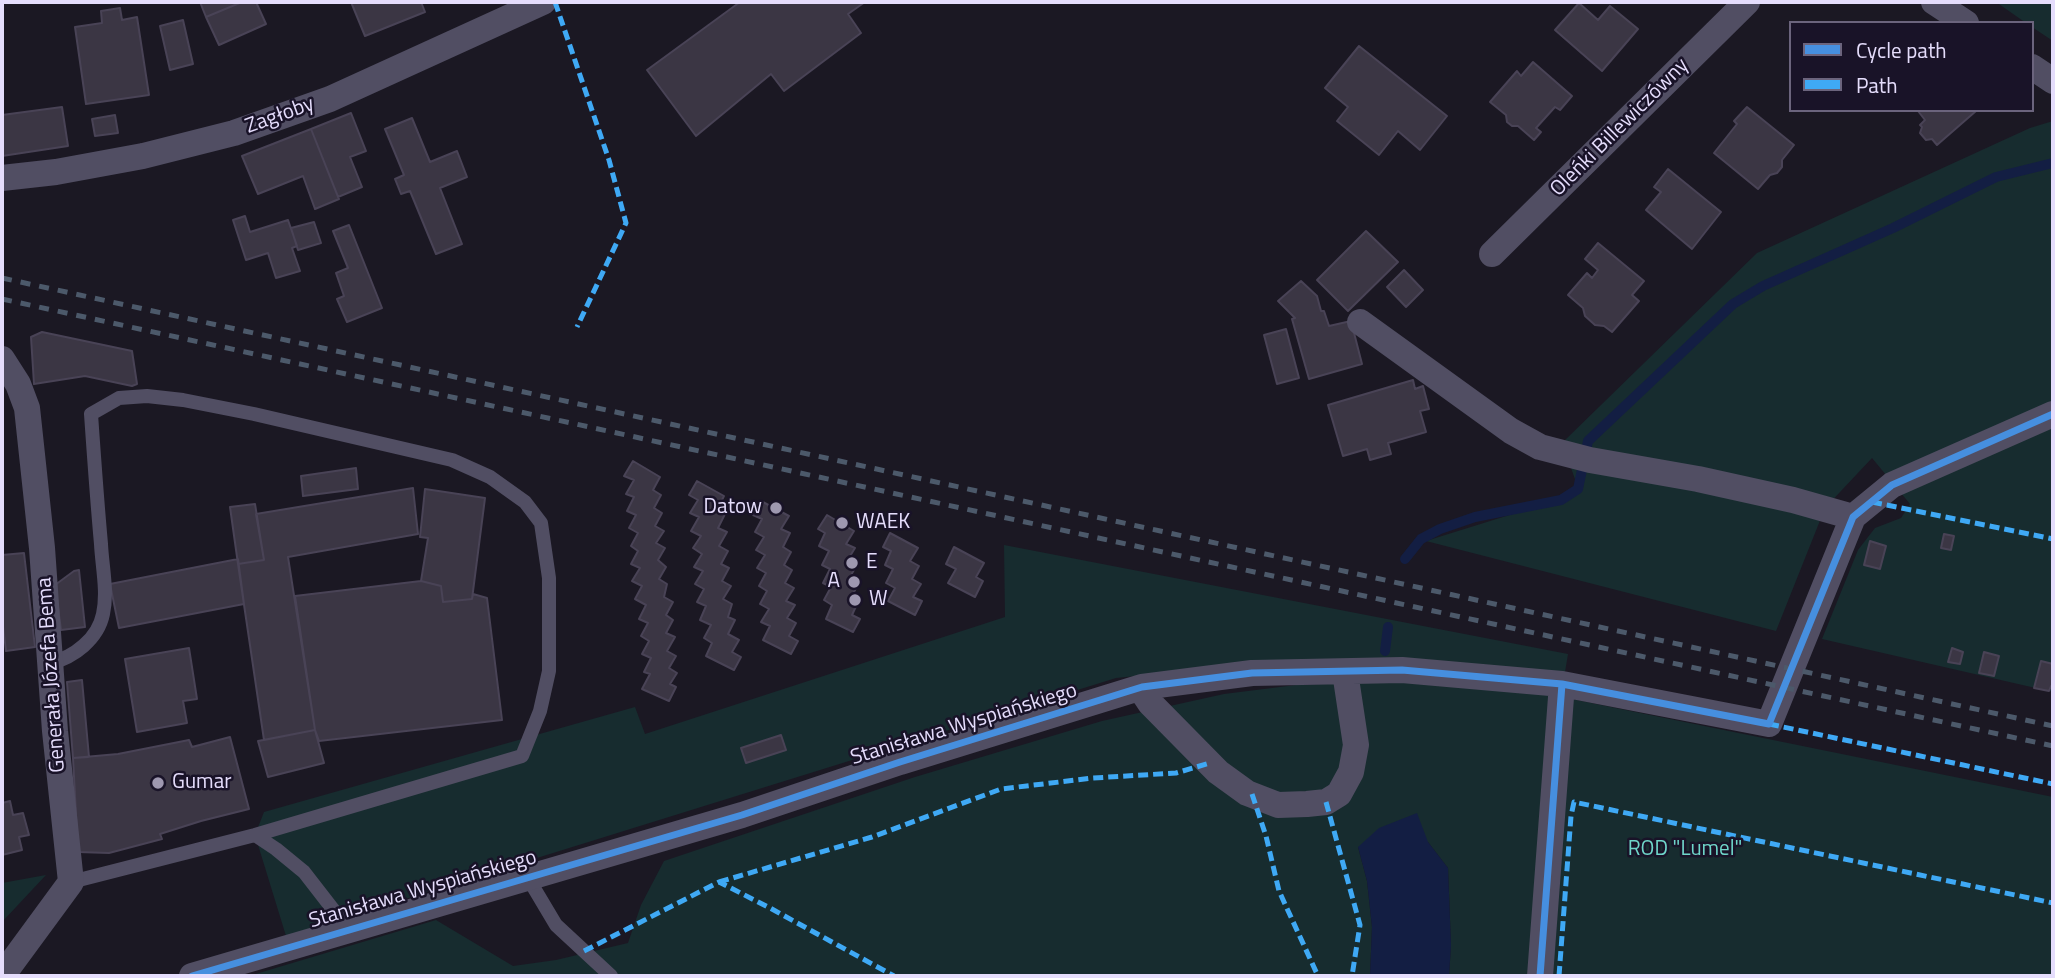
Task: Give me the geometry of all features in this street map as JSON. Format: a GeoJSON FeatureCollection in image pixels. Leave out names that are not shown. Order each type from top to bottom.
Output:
{"type":"FeatureCollection","features":[{"type":"Feature","properties":{"kind":"street","name":"Zagłoby"},"geometry":{"type":"LineString","coordinates":[[2,178],[56,172],[143,156],[234,133],[330,99],[543,2]]}},
{"type":"Feature","properties":{"kind":"street","name":"Oleńki Billewiczówny"},"geometry":{"type":"LineString","coordinates":[[1492,254],[1747,2]]}},
{"type":"Feature","properties":{"kind":"street"},"geometry":{"type":"LineString","coordinates":[[1934,2],[1963,21]]}},
{"type":"Feature","properties":{"kind":"street"},"geometry":{"type":"LineString","coordinates":[[2034,68],[2053,81]]}},
{"type":"Feature","properties":{"kind":"street"},"geometry":{"type":"LineString","coordinates":[[1360,322],[1511,430],[1540,447],[1581,458],[1780,497],[1853,517],[1892,485],[2053,414]]}},
{"type":"Feature","properties":{"kind":"street","name":"Generała Józefa Bema"},"geometry":{"type":"LineString","coordinates":[[2,359],[18,384],[27,408],[71,882]]}},
{"type":"Feature","properties":{"kind":"street","name":"Stanisława Wyspiańskiego"},"geometry":{"type":"LineString","coordinates":[[192,976],[623,851],[1140,688],[1252,673],[1402,670],[1562,684],[1769,724],[1853,517]]}},
{"type":"Feature","properties":{"kind":"street"},"geometry":{"type":"LineString","coordinates":[[1140,688],[1150,703],[1218,772],[1247,793],[1278,805],[1307,804],[1326,802],[1339,794],[1351,772],[1356,745],[1345,672]]}},
{"type":"Feature","properties":{"kind":"street"},"geometry":{"type":"LineString","coordinates":[[1540,976],[1562,684]]}},
{"type":"Feature","properties":{"kind":"street"},"geometry":{"type":"LineString","coordinates":[[2,976],[71,882]]}},
{"type":"Feature","properties":{"kind":"lane"},"geometry":{"type":"LineString","coordinates":[[51,663],[64,660],[83,647],[94,635],[103,615],[104,585],[91,414],[119,398],[147,396],[183,400],[452,460],[490,477],[524,502],[541,523],[550,578],[549,671],[540,711],[522,756],[255,835],[71,882]]}},
{"type":"Feature","properties":{"kind":"lane"},"geometry":{"type":"LineString","coordinates":[[255,835],[304,872],[349,930]]}},
{"type":"Feature","properties":{"kind":"lane"},"geometry":{"type":"LineString","coordinates":[[528,878],[556,925],[611,976]]}},
{"type":"Feature","properties":{"kind":"green space"},"geometry":{"type":"Polygon","coordinates":[[[1996,2],[2053,2],[2053,41],[2034,28],[2034,21],[2023,21],[1996,2]]]}},
{"type":"Feature","properties":{"kind":"green space"},"geometry":{"type":"Polygon","coordinates":[[[2053,121],[2053,692],[1822,639],[1858,550],[1875,528],[1901,518],[1910,504],[1872,458],[1825,508],[1776,631],[1426,541],[1580,493],[1562,443],[1757,253],[2030,128],[2053,121]]]}},
{"type":"Feature","properties":{"kind":"green space"},"geometry":{"type":"Polygon","coordinates":[[[1004,545],[1568,654],[1564,678],[1196,670],[1116,678],[286,936],[255,835],[264,812],[635,707],[645,734],[1005,617],[1004,545]]]}},
{"type":"Feature","properties":{"kind":"green space","name":"ROD \"Lumel\""},"geometry":{"type":"Polygon","coordinates":[[[1409,680],[1547,694],[2053,797],[2053,976],[1449,976],[1451,945],[1448,868],[1428,842],[1358,847],[1367,881],[1372,927],[1370,976],[249,976],[436,920],[513,966],[556,960],[628,943],[641,905],[664,861],[915,777],[1102,721],[1224,694],[1296,685],[1409,680]]]}},
{"type":"Feature","properties":{"kind":"green space"},"geometry":{"type":"Polygon","coordinates":[[[46,875],[2,922],[2,883],[46,875]]]}},
{"type":"Feature","properties":{"kind":"water"},"geometry":{"type":"Polygon","coordinates":[[[1417,813],[1428,842],[1448,868],[1451,945],[1449,976],[1370,976],[1372,927],[1367,881],[1358,847],[1379,828],[1417,813]]]}},
{"type":"Feature","properties":{"kind":"building"},"geometry":{"type":"Polygon","coordinates":[[[200,2],[242,2],[206,17],[200,2]]]}},
{"type":"Feature","properties":{"kind":"building"},"geometry":{"type":"Polygon","coordinates":[[[242,2],[256,2],[266,24],[219,45],[206,17],[242,2]]]}},
{"type":"Feature","properties":{"kind":"building"},"geometry":{"type":"Polygon","coordinates":[[[351,2],[421,2],[425,12],[365,36],[351,2]]]}},
{"type":"Feature","properties":{"kind":"building"},"geometry":{"type":"Polygon","coordinates":[[[740,2],[865,2],[848,14],[861,33],[784,91],[771,74],[696,136],[647,70],[740,2]]]}},
{"type":"Feature","properties":{"kind":"building"},"geometry":{"type":"Polygon","coordinates":[[[1579,3],[1598,20],[1610,6],[1638,29],[1602,71],[1555,30],[1579,3]]]}},
{"type":"Feature","properties":{"kind":"building"},"geometry":{"type":"Polygon","coordinates":[[[120,8],[122,20],[137,17],[149,95],[86,104],[75,27],[102,23],[101,11],[120,8]]]}},
{"type":"Feature","properties":{"kind":"building"},"geometry":{"type":"Polygon","coordinates":[[[183,20],[193,64],[170,70],[160,26],[183,20]]]}},
{"type":"Feature","properties":{"kind":"building"},"geometry":{"type":"Polygon","coordinates":[[[1359,46],[1447,116],[1420,150],[1398,131],[1379,155],[1337,121],[1348,107],[1325,88],[1359,46]]]}},
{"type":"Feature","properties":{"kind":"building"},"geometry":{"type":"Polygon","coordinates":[[[1533,62],[1572,96],[1560,110],[1555,107],[1536,128],[1541,132],[1534,140],[1518,126],[1507,122],[1506,115],[1490,102],[1517,71],[1521,76],[1533,62]]]}},
{"type":"Feature","properties":{"kind":"building"},"geometry":{"type":"Polygon","coordinates":[[[62,107],[68,146],[2,156],[2,115],[62,107]]]}},
{"type":"Feature","properties":{"kind":"building"},"geometry":{"type":"Polygon","coordinates":[[[1747,107],[1794,145],[1782,160],[1782,167],[1777,173],[1770,175],[1758,189],[1714,153],[1737,124],[1734,121],[1747,107]]]}},
{"type":"Feature","properties":{"kind":"building"},"geometry":{"type":"Polygon","coordinates":[[[1919,112],[1975,112],[1937,145],[1932,139],[1926,140],[1920,133],[1920,125],[1925,120],[1919,112]]]}},
{"type":"Feature","properties":{"kind":"building"},"geometry":{"type":"Polygon","coordinates":[[[351,113],[366,151],[350,157],[362,187],[338,197],[311,129],[351,113]]]}},
{"type":"Feature","properties":{"kind":"building"},"geometry":{"type":"Polygon","coordinates":[[[115,115],[118,133],[95,136],[92,119],[115,115]]]}},
{"type":"Feature","properties":{"kind":"building"},"geometry":{"type":"Polygon","coordinates":[[[412,118],[430,162],[457,151],[467,177],[440,188],[462,244],[436,254],[410,191],[401,194],[395,179],[404,175],[385,129],[412,118]]]}},
{"type":"Feature","properties":{"kind":"building"},"geometry":{"type":"Polygon","coordinates":[[[311,129],[339,199],[315,209],[303,176],[258,194],[242,156],[311,129]]]}},
{"type":"Feature","properties":{"kind":"building"},"geometry":{"type":"Polygon","coordinates":[[[1668,169],[1721,212],[1692,249],[1646,210],[1661,192],[1654,187],[1668,169]]]}},
{"type":"Feature","properties":{"kind":"building"},"geometry":{"type":"Polygon","coordinates":[[[245,216],[250,232],[288,220],[297,246],[292,248],[300,271],[276,278],[268,253],[246,260],[233,220],[245,216]]]}},
{"type":"Feature","properties":{"kind":"building"},"geometry":{"type":"Polygon","coordinates":[[[314,222],[321,243],[298,250],[291,228],[314,222]]]}},
{"type":"Feature","properties":{"kind":"building"},"geometry":{"type":"Polygon","coordinates":[[[349,225],[382,308],[347,322],[337,299],[344,296],[336,273],[348,268],[333,231],[349,225]]]}},
{"type":"Feature","properties":{"kind":"building"},"geometry":{"type":"Polygon","coordinates":[[[1366,231],[1398,262],[1348,311],[1317,280],[1366,231]]]}},
{"type":"Feature","properties":{"kind":"building"},"geometry":{"type":"Polygon","coordinates":[[[1598,243],[1644,281],[1632,295],[1639,301],[1612,332],[1604,326],[1595,325],[1585,316],[1583,308],[1568,295],[1587,273],[1592,278],[1598,270],[1585,259],[1598,243]]]}},
{"type":"Feature","properties":{"kind":"building"},"geometry":{"type":"Polygon","coordinates":[[[1404,270],[1423,290],[1406,307],[1387,287],[1404,270]]]}},
{"type":"Feature","properties":{"kind":"building"},"geometry":{"type":"Polygon","coordinates":[[[1301,281],[1317,296],[1329,326],[1351,321],[1362,364],[1309,379],[1292,319],[1295,318],[1278,301],[1301,281]]]}},
{"type":"Feature","properties":{"kind":"building"},"geometry":{"type":"Polygon","coordinates":[[[1286,329],[1299,378],[1277,384],[1264,335],[1286,329]]]}},
{"type":"Feature","properties":{"kind":"building"},"geometry":{"type":"Polygon","coordinates":[[[42,332],[132,351],[137,384],[132,386],[85,376],[34,384],[31,337],[42,332]]]}},
{"type":"Feature","properties":{"kind":"building"},"geometry":{"type":"Polygon","coordinates":[[[1413,380],[1415,389],[1423,386],[1429,409],[1420,411],[1426,432],[1388,443],[1391,454],[1370,460],[1367,449],[1343,456],[1328,405],[1413,380]]]}},
{"type":"Feature","properties":{"kind":"building"},"geometry":{"type":"Polygon","coordinates":[[[633,461],[660,477],[653,490],[661,495],[654,508],[662,513],[655,526],[664,531],[656,543],[665,548],[658,560],[666,567],[659,579],[667,584],[664,597],[673,602],[666,615],[673,620],[666,633],[675,637],[667,651],[676,656],[669,668],[677,673],[670,684],[676,687],[669,701],[642,689],[650,674],[644,672],[651,658],[642,654],[649,641],[641,636],[648,623],[639,619],[646,605],[635,599],[642,586],[632,581],[640,568],[631,564],[638,551],[631,546],[638,533],[629,528],[636,515],[627,511],[634,497],[626,494],[634,480],[624,476],[633,461]]]}},
{"type":"Feature","properties":{"kind":"building"},"geometry":{"type":"Polygon","coordinates":[[[356,468],[358,489],[303,496],[301,476],[356,468]]]}},
{"type":"Feature","properties":{"kind":"building"},"geometry":{"type":"Polygon","coordinates":[[[697,481],[724,496],[717,510],[725,514],[718,528],[727,532],[719,546],[728,551],[721,564],[729,568],[722,581],[731,586],[723,599],[732,604],[728,617],[735,620],[728,634],[739,640],[732,652],[741,657],[734,670],[706,656],[712,643],[704,638],[711,625],[700,620],[706,606],[697,602],[704,589],[695,584],[703,571],[694,567],[702,554],[693,548],[701,536],[691,531],[699,517],[690,513],[698,500],[689,495],[697,481]]]}},
{"type":"Feature","properties":{"kind":"building"},"geometry":{"type":"Polygon","coordinates":[[[413,488],[418,534],[288,557],[315,730],[264,740],[238,564],[264,560],[256,514],[413,488]]]}},
{"type":"Feature","properties":{"kind":"building"},"geometry":{"type":"Polygon","coordinates":[[[425,489],[485,498],[472,599],[443,602],[441,586],[421,581],[428,538],[420,537],[425,489]]]}},
{"type":"Feature","properties":{"kind":"building"},"geometry":{"type":"Polygon","coordinates":[[[761,501],[789,516],[781,529],[790,533],[783,547],[791,552],[784,565],[792,570],[785,583],[794,588],[786,601],[795,605],[787,618],[796,623],[789,636],[798,641],[791,654],[763,640],[770,626],[761,622],[769,609],[760,604],[767,591],[759,586],[766,573],[757,568],[765,555],[756,550],[764,537],[755,532],[762,519],[753,515],[761,501]]]}},
{"type":"Feature","properties":{"kind":"building"},"geometry":{"type":"Polygon","coordinates":[[[255,504],[264,560],[238,564],[230,507],[255,504]]]}},
{"type":"Feature","properties":{"kind":"building"},"geometry":{"type":"Polygon","coordinates":[[[827,515],[854,531],[846,544],[855,548],[847,561],[856,566],[849,579],[858,584],[851,598],[858,602],[852,615],[860,619],[853,632],[826,619],[832,605],[824,600],[831,587],[823,583],[830,569],[822,565],[829,551],[819,546],[825,533],[818,529],[827,515]]]}},
{"type":"Feature","properties":{"kind":"building"},"geometry":{"type":"Polygon","coordinates":[[[890,533],[918,548],[910,561],[919,566],[912,579],[921,584],[913,597],[922,601],[915,615],[888,601],[895,588],[886,583],[893,569],[885,565],[891,551],[883,547],[890,533]]]}},
{"type":"Feature","properties":{"kind":"building"},"geometry":{"type":"Polygon","coordinates":[[[1944,534],[1954,536],[1951,550],[1941,548],[1944,534]]]}},
{"type":"Feature","properties":{"kind":"building"},"geometry":{"type":"Polygon","coordinates":[[[1870,541],[1886,546],[1880,569],[1864,565],[1870,541]]]}},
{"type":"Feature","properties":{"kind":"building"},"geometry":{"type":"Polygon","coordinates":[[[954,547],[984,563],[976,577],[983,581],[975,597],[948,583],[956,569],[946,564],[954,547]]]}},
{"type":"Feature","properties":{"kind":"building"},"geometry":{"type":"Polygon","coordinates":[[[24,553],[35,647],[6,651],[2,618],[2,555],[24,553]]]}},
{"type":"Feature","properties":{"kind":"building"},"geometry":{"type":"Polygon","coordinates":[[[238,559],[244,604],[119,628],[110,584],[238,559]]]}},
{"type":"Feature","properties":{"kind":"building"},"geometry":{"type":"Polygon","coordinates":[[[79,570],[85,627],[61,630],[55,585],[79,570]]]}},
{"type":"Feature","properties":{"kind":"building"},"geometry":{"type":"Polygon","coordinates":[[[421,581],[441,586],[443,602],[472,599],[473,594],[487,598],[502,720],[319,741],[315,730],[295,596],[421,581]]]}},
{"type":"Feature","properties":{"kind":"building"},"geometry":{"type":"Polygon","coordinates":[[[189,648],[197,699],[183,701],[187,723],[137,732],[125,659],[189,648]]]}},
{"type":"Feature","properties":{"kind":"building"},"geometry":{"type":"Polygon","coordinates":[[[1952,648],[1963,652],[1960,664],[1948,662],[1952,648]]]}},
{"type":"Feature","properties":{"kind":"building"},"geometry":{"type":"Polygon","coordinates":[[[1984,652],[1999,656],[1994,676],[1979,673],[1984,652]]]}},
{"type":"Feature","properties":{"kind":"building"},"geometry":{"type":"Polygon","coordinates":[[[2041,661],[2053,664],[2053,687],[2051,686],[2049,691],[2034,688],[2041,661]]]}},
{"type":"Feature","properties":{"kind":"building"},"geometry":{"type":"Polygon","coordinates":[[[82,680],[89,757],[73,758],[67,682],[82,680]]]}},
{"type":"Feature","properties":{"kind":"building"},"geometry":{"type":"Polygon","coordinates":[[[315,730],[324,763],[268,777],[258,741],[315,730]]]}},
{"type":"Feature","properties":{"kind":"building"},"geometry":{"type":"Polygon","coordinates":[[[781,735],[786,750],[746,763],[741,748],[781,735]]]}},
{"type":"Feature","properties":{"kind":"building","name":"Gumar"},"geometry":{"type":"Polygon","coordinates":[[[230,737],[249,809],[201,821],[160,834],[162,839],[109,853],[78,852],[73,758],[118,754],[189,740],[192,747],[230,737]]]}},
{"type":"Feature","properties":{"kind":"building"},"geometry":{"type":"Polygon","coordinates":[[[10,801],[13,815],[23,813],[29,835],[19,837],[22,850],[2,855],[2,803],[10,801]]]}},
{"type":"Feature","properties":{"kind":"waterway"},"geometry":{"type":"LineString","coordinates":[[1405,559],[1421,539],[1440,529],[1475,517],[1561,500],[1578,489],[1588,441],[1733,304],[1763,286],[1893,228],[1996,177],[2053,163]]}},
{"type":"Feature","properties":{"kind":"waterway"},"geometry":{"type":"LineString","coordinates":[[1385,651],[1388,627]]}},
{"type":"Feature","properties":{"kind":"railway"},"geometry":{"type":"LineString","coordinates":[[2,278],[2053,726]]}},
{"type":"Feature","properties":{"kind":"railway"},"geometry":{"type":"LineString","coordinates":[[2,299],[2053,746]]}},
{"type":"Feature","properties":{"kind":"marked path"},"geometry":{"type":"LineString","coordinates":[[555,2],[609,160],[626,223],[577,327]]}},
{"type":"Feature","properties":{"kind":"marked path"},"geometry":{"type":"LineString","coordinates":[[1872,502],[2053,539]]}},
{"type":"Feature","properties":{"kind":"marked path"},"geometry":{"type":"LineString","coordinates":[[1769,724],[2053,784]]}},
{"type":"Feature","properties":{"kind":"marked path"},"geometry":{"type":"LineString","coordinates":[[719,882],[872,837],[1001,789],[1093,778],[1176,773],[1210,763]]}},
{"type":"Feature","properties":{"kind":"marked path"},"geometry":{"type":"LineString","coordinates":[[1252,794],[1266,836],[1279,891],[1318,976]]}},
{"type":"Feature","properties":{"kind":"marked path"},"geometry":{"type":"LineString","coordinates":[[1326,802],[1360,925],[1352,976]]}},
{"type":"Feature","properties":{"kind":"marked path"},"geometry":{"type":"LineString","coordinates":[[1559,976],[1574,802],[2053,903]]}},
{"type":"Feature","properties":{"kind":"marked path"},"geometry":{"type":"LineString","coordinates":[[584,951],[719,882],[894,976]]}},
{"type":"Feature","properties":{"kind":"cycle path"},"geometry":{"type":"LineString","coordinates":[[192,976],[742,815],[900,762],[1142,687],[1252,673],[1402,670],[1562,684],[1769,724],[1853,517],[1892,485],[2053,414]]}},
{"type":"Feature","properties":{"kind":"cycle path"},"geometry":{"type":"LineString","coordinates":[[1540,976],[1562,684]]}},
{"type":"Feature","properties":{"kind":"place","name":"Datow"},"geometry":{"type":"Point","coordinates":[776,508]}},
{"type":"Feature","properties":{"kind":"place","name":"WAEK"},"geometry":{"type":"Point","coordinates":[842,523]}},
{"type":"Feature","properties":{"kind":"place","name":"E"},"geometry":{"type":"Point","coordinates":[852,563]}},
{"type":"Feature","properties":{"kind":"place","name":"A"},"geometry":{"type":"Point","coordinates":[854,582]}},
{"type":"Feature","properties":{"kind":"place","name":"W"},"geometry":{"type":"Point","coordinates":[855,600]}},
{"type":"Feature","properties":{"kind":"place","name":"Gumar"},"geometry":{"type":"Point","coordinates":[158,783]}}]}
